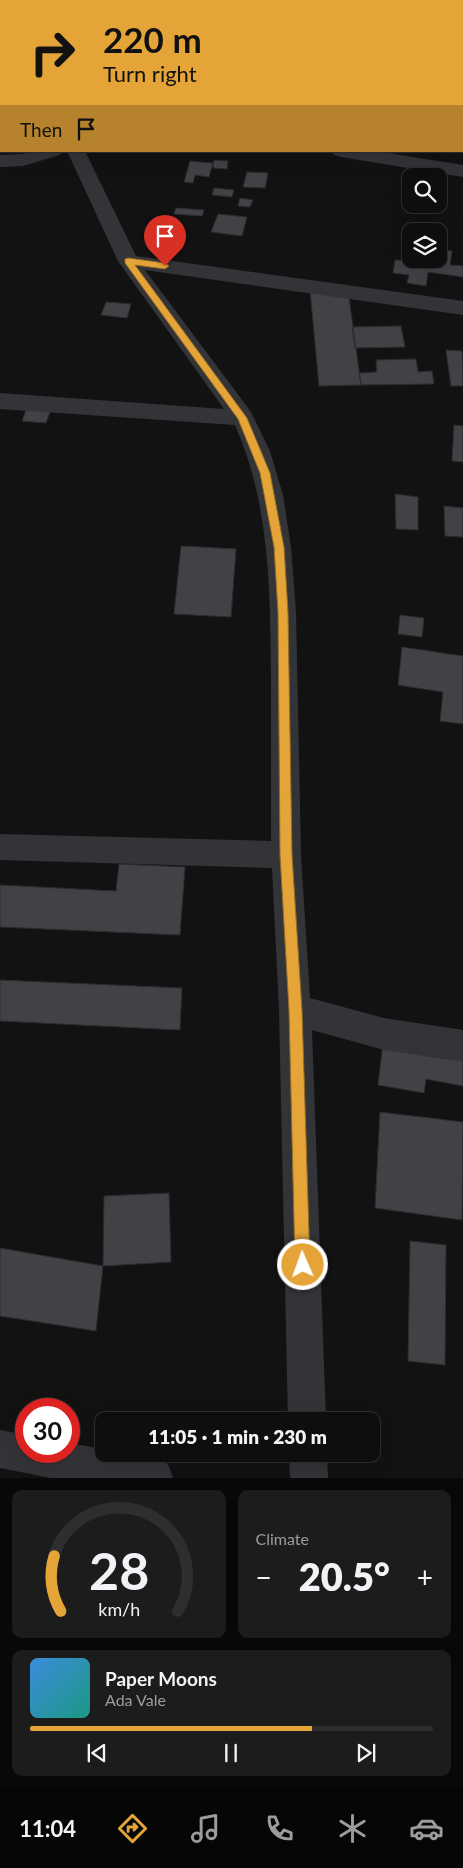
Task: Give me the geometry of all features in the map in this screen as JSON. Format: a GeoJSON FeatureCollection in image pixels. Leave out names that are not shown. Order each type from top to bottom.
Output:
{"type":"FeatureCollection","features":[{"type":"Feature","properties":{"kind":"street"},"geometry":{"type":"LineString","coordinates":[[0,161],[23,160],[50,152]]}},
{"type":"Feature","properties":{"kind":"street"},"geometry":{"type":"LineString","coordinates":[[76,152],[128,261],[243,418],[265,473],[279,547],[283,612],[286,855],[295,1010],[307,1412]]}},
{"type":"Feature","properties":{"kind":"street"},"geometry":{"type":"LineString","coordinates":[[347,152],[463,170]]}},
{"type":"Feature","properties":{"kind":"street"},"geometry":{"type":"LineString","coordinates":[[128,261],[463,308]]}},
{"type":"Feature","properties":{"kind":"street"},"geometry":{"type":"LineString","coordinates":[[0,401],[243,418]]}},
{"type":"Feature","properties":{"kind":"street"},"geometry":{"type":"LineString","coordinates":[[0,847],[286,855]]}},
{"type":"Feature","properties":{"kind":"street"},"geometry":{"type":"LineString","coordinates":[[295,1010],[384,1034],[463,1046]]}},
{"type":"Feature","properties":{"kind":"street"},"geometry":{"type":"LineString","coordinates":[[0,1449],[154,1478]]}},
{"type":"Feature","properties":{"kind":"street"},"geometry":{"type":"LineString","coordinates":[[308,1462],[309,1478]]}},
{"type":"Feature","properties":{"kind":"building"},"geometry":{"type":"Polygon","coordinates":[[[214,160],[228,161],[227,169],[213,168],[214,160]]]}},
{"type":"Feature","properties":{"kind":"building"},"geometry":{"type":"Polygon","coordinates":[[[190,161],[213,163],[209,177],[195,175],[193,183],[184,182],[190,161]]]}},
{"type":"Feature","properties":{"kind":"building"},"geometry":{"type":"Polygon","coordinates":[[[247,172],[268,173],[265,188],[243,187],[247,172]]]}},
{"type":"Feature","properties":{"kind":"building"},"geometry":{"type":"Polygon","coordinates":[[[214,188],[234,190],[232,197],[212,195],[214,188]]]}},
{"type":"Feature","properties":{"kind":"building"},"geometry":{"type":"Polygon","coordinates":[[[240,198],[253,200],[250,207],[238,206],[240,198]]]}},
{"type":"Feature","properties":{"kind":"building"},"geometry":{"type":"Polygon","coordinates":[[[176,208],[204,210],[202,216],[174,214],[176,208]]]}},
{"type":"Feature","properties":{"kind":"building"},"geometry":{"type":"Polygon","coordinates":[[[218,214],[247,217],[242,236],[211,232],[218,214]]]}},
{"type":"Feature","properties":{"kind":"building"},"geometry":{"type":"Polygon","coordinates":[[[447,250],[452,251],[450,265],[463,266],[463,277],[428,272],[426,286],[407,283],[409,275],[393,273],[395,260],[402,261],[402,268],[447,268],[447,250]]]}},
{"type":"Feature","properties":{"kind":"building"},"geometry":{"type":"Polygon","coordinates":[[[310,290],[348,290],[361,385],[319,386],[310,290]]]}},
{"type":"Feature","properties":{"kind":"building"},"geometry":{"type":"Polygon","coordinates":[[[106,302],[131,304],[127,318],[101,315],[106,302]]]}},
{"type":"Feature","properties":{"kind":"building"},"geometry":{"type":"Polygon","coordinates":[[[401,326],[405,347],[355,348],[352,327],[401,326]]]}},
{"type":"Feature","properties":{"kind":"building"},"geometry":{"type":"Polygon","coordinates":[[[446,350],[462,351],[463,386],[451,386],[446,350]]]}},
{"type":"Feature","properties":{"kind":"building"},"geometry":{"type":"Polygon","coordinates":[[[416,359],[418,372],[432,371],[434,384],[361,385],[359,373],[377,372],[376,360],[416,359]]]}},
{"type":"Feature","properties":{"kind":"building"},"geometry":{"type":"Polygon","coordinates":[[[27,407],[51,409],[46,423],[22,421],[27,407]]]}},
{"type":"Feature","properties":{"kind":"building"},"geometry":{"type":"Polygon","coordinates":[[[454,425],[463,426],[463,462],[452,461],[454,425]]]}},
{"type":"Feature","properties":{"kind":"building"},"geometry":{"type":"Polygon","coordinates":[[[395,494],[418,497],[418,530],[396,529],[395,494]]]}},
{"type":"Feature","properties":{"kind":"building"},"geometry":{"type":"Polygon","coordinates":[[[444,506],[463,508],[463,537],[445,536],[444,506]]]}},
{"type":"Feature","properties":{"kind":"building"},"geometry":{"type":"Polygon","coordinates":[[[181,546],[236,549],[231,617],[174,614],[181,546]]]}},
{"type":"Feature","properties":{"kind":"building"},"geometry":{"type":"Polygon","coordinates":[[[400,615],[424,618],[422,637],[398,634],[400,615]]]}},
{"type":"Feature","properties":{"kind":"building"},"geometry":{"type":"Polygon","coordinates":[[[402,647],[463,656],[463,724],[440,721],[443,692],[398,685],[402,647]]]}},
{"type":"Feature","properties":{"kind":"building"},"geometry":{"type":"Polygon","coordinates":[[[119,864],[185,867],[180,935],[0,927],[0,885],[116,891],[119,864]]]}},
{"type":"Feature","properties":{"kind":"building"},"geometry":{"type":"Polygon","coordinates":[[[0,980],[182,988],[180,1030],[0,1021],[0,980]]]}},
{"type":"Feature","properties":{"kind":"building"},"geometry":{"type":"Polygon","coordinates":[[[384,1034],[463,1048],[463,1086],[426,1079],[424,1093],[378,1085],[384,1034]]]}},
{"type":"Feature","properties":{"kind":"building"},"geometry":{"type":"Polygon","coordinates":[[[380,1112],[463,1122],[462,1220],[375,1208],[380,1112]]]}},
{"type":"Feature","properties":{"kind":"building"},"geometry":{"type":"Polygon","coordinates":[[[169,1193],[171,1262],[103,1266],[104,1196],[169,1193]]]}},
{"type":"Feature","properties":{"kind":"building"},"geometry":{"type":"Polygon","coordinates":[[[410,1241],[446,1245],[445,1365],[408,1361],[410,1241]]]}},
{"type":"Feature","properties":{"kind":"building"},"geometry":{"type":"Polygon","coordinates":[[[0,1248],[103,1266],[96,1331],[0,1316],[0,1248]]]}},
{"type":"Feature","properties":{"kind":"route"},"geometry":{"type":"LineString","coordinates":[[165,266],[128,261],[243,418],[258,451],[265,473],[271,495],[279,547],[283,612],[286,855],[295,1010],[303,1265]]}}]}
